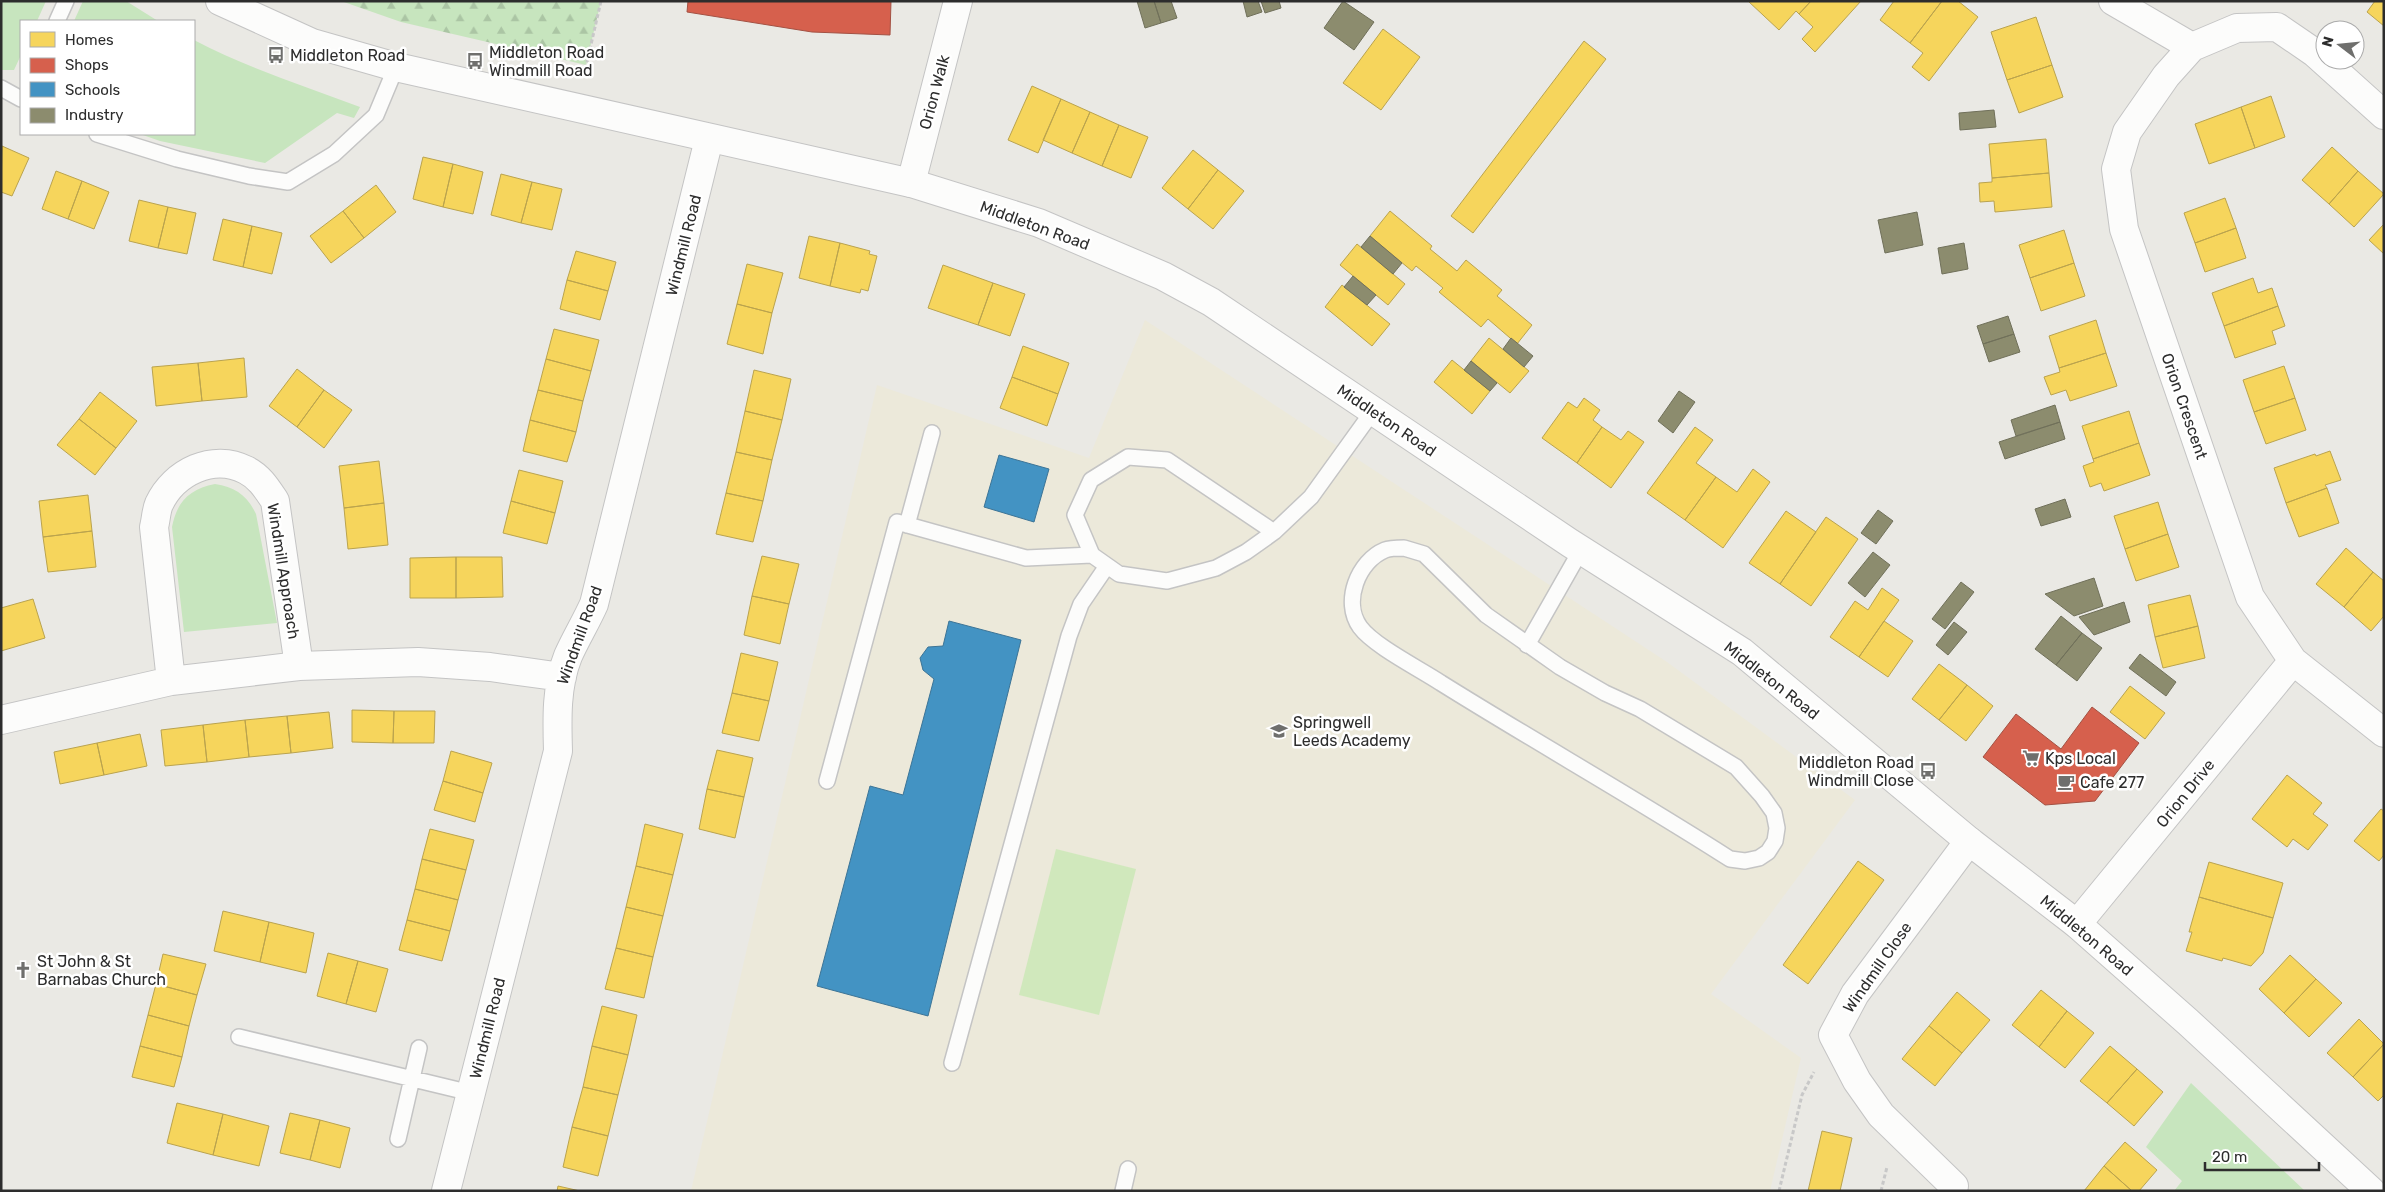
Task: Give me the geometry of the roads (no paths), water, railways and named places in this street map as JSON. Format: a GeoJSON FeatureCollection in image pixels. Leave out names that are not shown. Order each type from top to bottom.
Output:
{"type":"FeatureCollection","features":[{"type":"Feature","properties":{"kind":"street","name":"Middleton Road"},"geometry":{"type":"LineString","coordinates":[[220,1],[312,43],[396,68],[709,140],[911,183],[1039,223],[1163,276],[1211,302],[1581,550],[1742,652],[1969,841],[2077,924],[2188,1022],[2371,1191]]}},
{"type":"Feature","properties":{"kind":"street","name":"Orion Walk"},"geometry":{"type":"LineString","coordinates":[[911,183],[958,1]]}},
{"type":"Feature","properties":{"kind":"street"},"geometry":{"type":"LineString","coordinates":[[2113,1],[2192,47],[2237,28],[2277,27],[2315,53],[2384,115]]}},
{"type":"Feature","properties":{"kind":"street","name":"Orion Crescent"},"geometry":{"type":"LineString","coordinates":[[2192,47],[2166,76],[2127,132],[2116,169],[2124,229],[2250,597],[2293,661],[2384,732]]}},
{"type":"Feature","properties":{"kind":"street","name":"Windmill Road"},"geometry":{"type":"LineString","coordinates":[[446,1191],[558,751],[558,697],[562,677],[568,656],[594,604],[709,140]]}},
{"type":"Feature","properties":{"kind":"street","name":"Windmill Approach"},"geometry":{"type":"LineString","coordinates":[[172,681],[154,527],[158,506],[168,487],[184,473],[204,465],[226,464],[246,470],[264,483],[275,501],[299,666]]}},
{"type":"Feature","properties":{"kind":"street","name":"Orion Drive"},"geometry":{"type":"LineString","coordinates":[[2077,924],[2293,661]]}},
{"type":"Feature","properties":{"kind":"street"},"geometry":{"type":"LineString","coordinates":[[1,720],[172,681],[299,666],[418,662],[562,677]]}},
{"type":"Feature","properties":{"kind":"street","name":"Windmill Close"},"geometry":{"type":"LineString","coordinates":[[1954,1186],[1881,1115],[1857,1081],[1833,1036],[1855,994],[1969,841]]}},
{"type":"Feature","properties":{"kind":"lane"},"geometry":{"type":"LineString","coordinates":[[57,20],[66,1]]}},
{"type":"Feature","properties":{"kind":"lane"},"geometry":{"type":"LineString","coordinates":[[100,135],[176,159],[249,176],[288,182],[334,154],[376,115],[396,68]]}},
{"type":"Feature","properties":{"kind":"lane"},"geometry":{"type":"LineString","coordinates":[[1,88],[20,98]]}},
{"type":"Feature","properties":{"kind":"lane"},"geometry":{"type":"LineString","coordinates":[[1274,532],[1168,460],[1128,457],[1091,480],[1075,515],[1092,555],[1119,574],[1167,581],[1216,568],[1246,552],[1274,532],[1311,497],[1373,411]]}},
{"type":"Feature","properties":{"kind":"lane"},"geometry":{"type":"LineString","coordinates":[[907,525],[932,433]]}},
{"type":"Feature","properties":{"kind":"lane"},"geometry":{"type":"LineString","coordinates":[[827,781],[897,522],[1026,558],[1092,555]]}},
{"type":"Feature","properties":{"kind":"lane"},"geometry":{"type":"LineString","coordinates":[[1404,548],[1424,554],[1486,615],[1527,645],[1560,667],[1605,693],[1640,709],[1736,768],[1762,796],[1774,813],[1778,828],[1776,842],[1768,852],[1759,858],[1745,861],[1730,859],[1636,799],[1496,717],[1379,643],[1360,627],[1354,612],[1355,583],[1368,560],[1385,550],[1404,548]]}},
{"type":"Feature","properties":{"kind":"lane"},"geometry":{"type":"LineString","coordinates":[[1527,645],[1581,550]]}},
{"type":"Feature","properties":{"kind":"lane"},"geometry":{"type":"LineString","coordinates":[[952,1063],[1069,636],[1081,604],[1107,566]]}},
{"type":"Feature","properties":{"kind":"lane"},"geometry":{"type":"LineString","coordinates":[[239,1037],[471,1093]]}},
{"type":"Feature","properties":{"kind":"lane"},"geometry":{"type":"LineString","coordinates":[[398,1140],[419,1048]]}},
{"type":"Feature","properties":{"kind":"lane"},"geometry":{"type":"LineString","coordinates":[[1123,1191],[1128,1169]]}},
{"type":"Feature","properties":{"kind":"place","name":"Middleton Road"},"geometry":{"type":"Point","coordinates":[276,55]}},
{"type":"Feature","properties":{"kind":"place","name":"Middleton Road Windmill Road"},"geometry":{"type":"Point","coordinates":[475,61]}},
{"type":"Feature","properties":{"kind":"place","name":"Springwell Leeds Academy"},"geometry":{"type":"Point","coordinates":[1279,731]}},
{"type":"Feature","properties":{"kind":"place","name":"Kps Local"},"geometry":{"type":"Point","coordinates":[2031,758]}},
{"type":"Feature","properties":{"kind":"place","name":"Middleton Road Windmill Close"},"geometry":{"type":"Point","coordinates":[1928,771]}},
{"type":"Feature","properties":{"kind":"place","name":"Cafe 277"},"geometry":{"type":"Point","coordinates":[2066,782]}},
{"type":"Feature","properties":{"kind":"place","name":"St John & St Barnabas Church"},"geometry":{"type":"Point","coordinates":[23,970]}}]}
